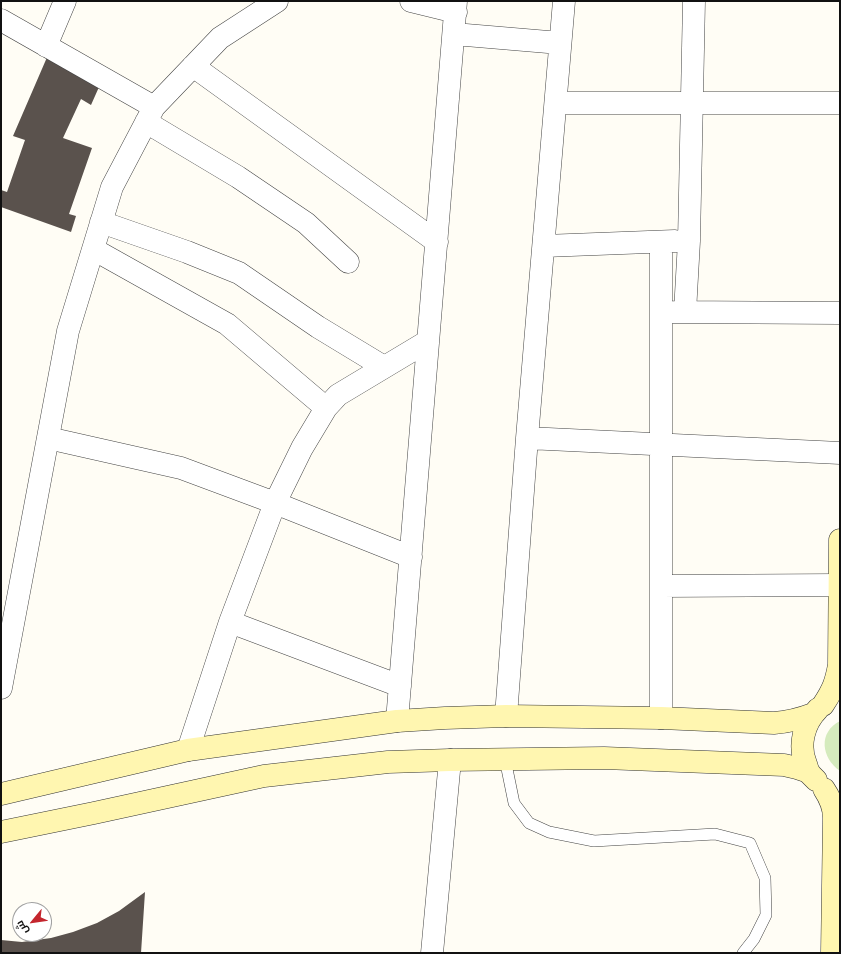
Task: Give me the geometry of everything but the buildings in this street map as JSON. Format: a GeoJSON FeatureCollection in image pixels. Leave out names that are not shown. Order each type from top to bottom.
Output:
{"type":"FeatureCollection","features":[{"type":"Feature","properties":{"kind":"street"},"geometry":{"type":"LineString","coordinates":[[46,46],[65,1]]}},
{"type":"Feature","properties":{"kind":"street"},"geometry":{"type":"LineString","coordinates":[[1,688],[68,331],[112,187],[150,115],[193,66],[220,38],[277,1]]}},
{"type":"Feature","properties":{"kind":"street"},"geometry":{"type":"LineString","coordinates":[[411,1],[455,16],[560,43]]}},
{"type":"Feature","properties":{"kind":"street"},"geometry":{"type":"LineString","coordinates":[[506,716],[564,1]]}},
{"type":"Feature","properties":{"kind":"street"},"geometry":{"type":"LineString","coordinates":[[685,312],[689,241],[694,1]]}},
{"type":"Feature","properties":{"kind":"street"},"geometry":{"type":"LineString","coordinates":[[397,721],[455,16]]}},
{"type":"Feature","properties":{"kind":"street"},"geometry":{"type":"LineString","coordinates":[[1,20],[46,46],[306,222],[348,262]]}},
{"type":"Feature","properties":{"kind":"street"},"geometry":{"type":"LineString","coordinates":[[193,66],[437,242]]}},
{"type":"Feature","properties":{"kind":"street"},"geometry":{"type":"LineString","coordinates":[[556,103],[840,103]]}},
{"type":"Feature","properties":{"kind":"street"},"geometry":{"type":"LineString","coordinates":[[101,222],[187,252],[239,273],[318,327],[384,367]]}},
{"type":"Feature","properties":{"kind":"street"},"geometry":{"type":"LineString","coordinates":[[544,246],[689,241]]}},
{"type":"Feature","properties":{"kind":"street"},"geometry":{"type":"LineString","coordinates":[[661,242],[661,718]]}},
{"type":"Feature","properties":{"kind":"street"},"geometry":{"type":"LineString","coordinates":[[93,249],[227,324],[326,408]]}},
{"type":"Feature","properties":{"kind":"street"},"geometry":{"type":"LineString","coordinates":[[661,312],[840,313]]}},
{"type":"Feature","properties":{"kind":"street"},"geometry":{"type":"LineString","coordinates":[[188,750],[230,622],[275,503],[302,448],[326,408],[338,395],[428,340]]}},
{"type":"Feature","properties":{"kind":"street"},"geometry":{"type":"LineString","coordinates":[[48,438],[181,468],[275,503],[411,557]]}},
{"type":"Feature","properties":{"kind":"street"},"geometry":{"type":"LineString","coordinates":[[528,438],[840,453]]}},
{"type":"Feature","properties":{"kind":"street"},"geometry":{"type":"LineString","coordinates":[[809,772],[803,758],[802,743],[805,728],[825,706],[836,679],[839,665],[840,540]]}},
{"type":"Feature","properties":{"kind":"street"},"geometry":{"type":"LineString","coordinates":[[661,586],[839,585]]}},
{"type":"Feature","properties":{"kind":"street"},"geometry":{"type":"LineString","coordinates":[[230,622],[400,686]]}},
{"type":"Feature","properties":{"kind":"street"},"geometry":{"type":"LineString","coordinates":[[1,794],[188,750],[397,721],[506,716],[661,718],[774,723],[787,722],[825,706]]}},
{"type":"Feature","properties":{"kind":"street"},"geometry":{"type":"LineString","coordinates":[[1,832],[264,776],[388,762],[604,758],[784,765],[809,772],[832,792],[831,799],[834,811],[832,953]]}},
{"type":"Feature","properties":{"kind":"street"},"geometry":{"type":"LineString","coordinates":[[432,953],[450,760]]}},
{"type":"Feature","properties":{"kind":"lane"},"geometry":{"type":"LineString","coordinates":[[504,759],[514,804],[529,823],[549,832],[594,841],[715,834],[750,843],[765,878],[766,915],[754,939],[743,953]]}},
{"type":"Feature","properties":{"kind":"green space"},"geometry":{"type":"Polygon","coordinates":[[[840,721],[840,771],[829,759],[826,752],[825,738],[833,726],[840,721]]]}}]}
